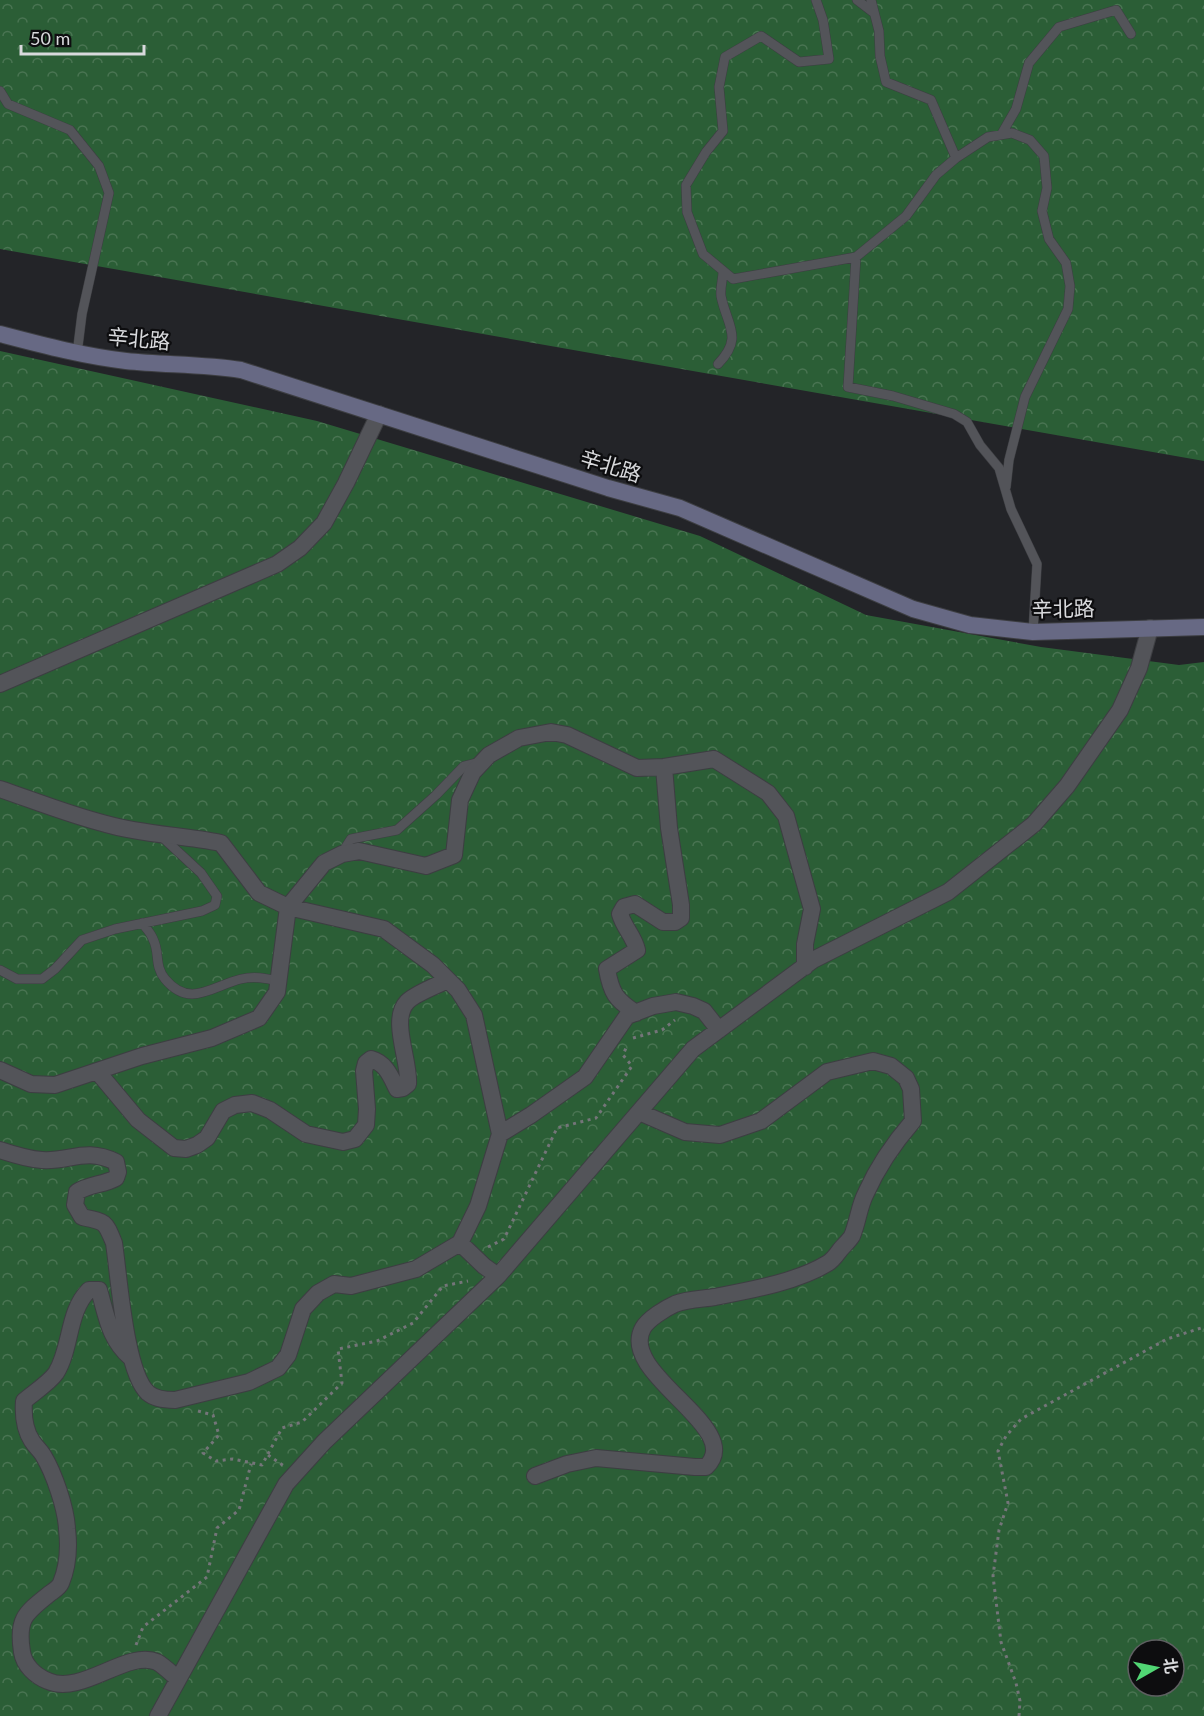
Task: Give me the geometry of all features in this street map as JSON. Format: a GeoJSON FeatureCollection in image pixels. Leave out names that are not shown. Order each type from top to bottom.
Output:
{"type":"FeatureCollection","features":[{"type":"Feature","properties":{"kind":"main road","name":"辛北路"},"geometry":{"type":"LineString","coordinates":[[0,334],[77,354],[127,361],[241,370],[608,488],[680,508],[922,612],[970,625],[1033,632],[1204,627]]}},
{"type":"Feature","properties":{"kind":"street"},"geometry":{"type":"LineString","coordinates":[[0,684],[277,564],[300,548],[324,523],[379,414]]}},
{"type":"Feature","properties":{"kind":"street"},"geometry":{"type":"LineString","coordinates":[[158,1716],[286,1484],[324,1442],[491,1271],[639,1112],[693,1049],[813,960],[948,892],[1034,824],[1067,786],[1120,710],[1139,668],[1150,628]]}},
{"type":"Feature","properties":{"kind":"street"},"geometry":{"type":"LineString","coordinates":[[0,1070],[31,1084],[55,1085],[142,1056],[212,1038],[259,1018],[277,992],[288,907],[324,863],[342,854],[359,851],[426,866],[454,855],[460,800],[473,772],[489,755],[519,738],[551,732],[567,735],[637,768],[664,767],[714,759],[768,793],[786,816],[812,909],[805,944],[805,967]]}},
{"type":"Feature","properties":{"kind":"street"},"geometry":{"type":"LineString","coordinates":[[636,1013],[618,1001],[607,969],[637,950],[635,939],[622,922],[620,914],[624,907],[635,904],[663,922],[675,922],[681,918],[669,828],[664,767]]}},
{"type":"Feature","properties":{"kind":"street"},"geometry":{"type":"LineString","coordinates":[[0,789],[106,825],[160,836],[194,837],[221,843],[259,893],[288,907],[384,929],[433,965],[458,990],[474,1015],[500,1134],[466,1248]]}},
{"type":"Feature","properties":{"kind":"street"},"geometry":{"type":"LineString","coordinates":[[97,1071],[138,1120],[174,1148],[186,1149],[197,1145],[207,1138],[223,1111],[235,1105],[252,1103],[270,1110],[306,1134],[343,1142],[355,1139],[366,1125],[364,1071],[366,1063],[371,1059],[379,1061],[388,1071],[397,1089],[408,1084],[409,1072],[400,1026],[402,1010],[407,1001],[448,980]]}},
{"type":"Feature","properties":{"kind":"street"},"geometry":{"type":"LineString","coordinates":[[500,1134],[585,1077],[627,1016],[653,1006],[676,1002],[704,1011],[719,1030]]}},
{"type":"Feature","properties":{"kind":"street"},"geometry":{"type":"LineString","coordinates":[[534,1476],[567,1464],[596,1458],[706,1467],[712,1461],[714,1449],[710,1436],[691,1409],[644,1361],[639,1344],[643,1328],[656,1316],[676,1304],[744,1292],[801,1275],[830,1262],[852,1237],[865,1194],[886,1154],[912,1121],[911,1089],[906,1078],[891,1066],[873,1061],[827,1072],[761,1121],[720,1135],[685,1132],[639,1112]]}},
{"type":"Feature","properties":{"kind":"street"},"geometry":{"type":"LineString","coordinates":[[0,1150],[42,1160],[83,1154],[116,1162],[118,1172],[116,1178],[102,1185],[89,1185],[77,1192],[75,1205],[82,1217],[102,1221],[107,1226],[114,1243],[131,1358],[139,1382],[149,1394],[162,1400],[175,1400],[249,1382],[278,1368],[288,1355],[303,1310],[318,1293],[334,1284],[351,1286],[416,1269],[466,1248]]}},
{"type":"Feature","properties":{"kind":"street"},"geometry":{"type":"LineString","coordinates":[[466,1248],[491,1271]]}},
{"type":"Feature","properties":{"kind":"street"},"geometry":{"type":"LineString","coordinates":[[131,1358],[119,1348],[113,1336],[99,1290],[89,1290],[77,1307],[63,1356],[55,1374],[24,1401],[23,1418],[31,1440],[43,1455],[59,1495],[68,1527],[67,1560],[60,1586],[34,1606],[24,1618],[19,1632],[23,1658],[36,1676],[49,1682],[64,1686],[128,1663],[156,1662],[178,1679]]}},
{"type":"Feature","properties":{"kind":"lane"},"geometry":{"type":"LineString","coordinates":[[816,0],[823,20],[829,58],[799,62],[761,36],[725,57],[719,87],[723,131],[706,152],[686,185],[687,212],[703,255],[733,279],[856,257],[906,216],[936,175],[956,158],[988,137],[1012,133],[1030,140],[1044,156],[1047,188],[1042,212],[1049,238],[1066,263],[1070,286],[1068,309],[1025,397],[1009,460],[1006,491]]}},
{"type":"Feature","properties":{"kind":"lane"},"geometry":{"type":"LineString","coordinates":[[857,0],[874,13]]}},
{"type":"Feature","properties":{"kind":"lane"},"geometry":{"type":"LineString","coordinates":[[871,0],[879,31],[880,56],[886,82],[931,100],[956,158]]}},
{"type":"Feature","properties":{"kind":"lane"},"geometry":{"type":"LineString","coordinates":[[1001,135],[1016,109],[1029,63],[1059,27],[1116,10],[1131,34]]}},
{"type":"Feature","properties":{"kind":"lane"},"geometry":{"type":"LineString","coordinates":[[0,90],[8,104],[70,130],[99,166],[109,193],[82,314],[77,354]]}},
{"type":"Feature","properties":{"kind":"lane"},"geometry":{"type":"LineString","coordinates":[[856,257],[848,387],[893,396],[954,414],[967,422],[980,445],[999,468],[1011,509],[1037,564],[1033,632]]}},
{"type":"Feature","properties":{"kind":"lane"},"geometry":{"type":"LineString","coordinates":[[718,364],[730,351],[732,338],[729,317],[721,294],[723,271]]}},
{"type":"Feature","properties":{"kind":"lane"},"geometry":{"type":"LineString","coordinates":[[342,854],[351,839],[367,834],[397,830],[464,766],[483,762]]}},
{"type":"Feature","properties":{"kind":"lane"},"geometry":{"type":"LineString","coordinates":[[0,970],[17,979],[42,979],[82,940],[115,929],[202,911],[215,905],[217,896],[201,873],[160,836]]}},
{"type":"Feature","properties":{"kind":"lane"},"geometry":{"type":"LineString","coordinates":[[142,923],[154,939],[157,965],[163,977],[175,988],[187,994],[200,995],[241,979],[262,977],[278,981]]}},
{"type":"Feature","properties":{"kind":"path"},"geometry":{"type":"LineString","coordinates":[[631,1038],[662,1030],[693,1006]]}},
{"type":"Feature","properties":{"kind":"path"},"geometry":{"type":"LineString","coordinates":[[466,1248],[504,1239],[557,1128],[596,1118],[632,1066],[623,1055],[627,1047]]}},
{"type":"Feature","properties":{"kind":"path"},"geometry":{"type":"LineString","coordinates":[[175,1400],[192,1410],[213,1415],[219,1435],[203,1453],[216,1461],[233,1459],[261,1466],[282,1428],[302,1422],[342,1383],[338,1349],[377,1341],[413,1323],[443,1286],[471,1281],[491,1271]]}},
{"type":"Feature","properties":{"kind":"path"},"geometry":{"type":"LineString","coordinates":[[1018,1716],[1020,1701],[1001,1641],[993,1576],[999,1530],[1008,1503],[998,1451],[1006,1436],[1021,1419],[1167,1339],[1204,1327]]}},
{"type":"Feature","properties":{"kind":"path"},"geometry":{"type":"LineString","coordinates":[[128,1663],[143,1627],[207,1576],[218,1528],[239,1510],[251,1464]]}},
{"type":"Feature","properties":{"kind":"green space"},"geometry":{"type":"Polygon","coordinates":[[[0,0],[1204,0],[1204,461],[0,249],[0,0]]]}},
{"type":"Feature","properties":{"kind":"green space"},"geometry":{"type":"Polygon","coordinates":[[[0,351],[317,421],[700,536],[866,615],[1041,647],[1179,665],[1204,662],[1204,1716],[0,1716],[0,351]]]}}]}
